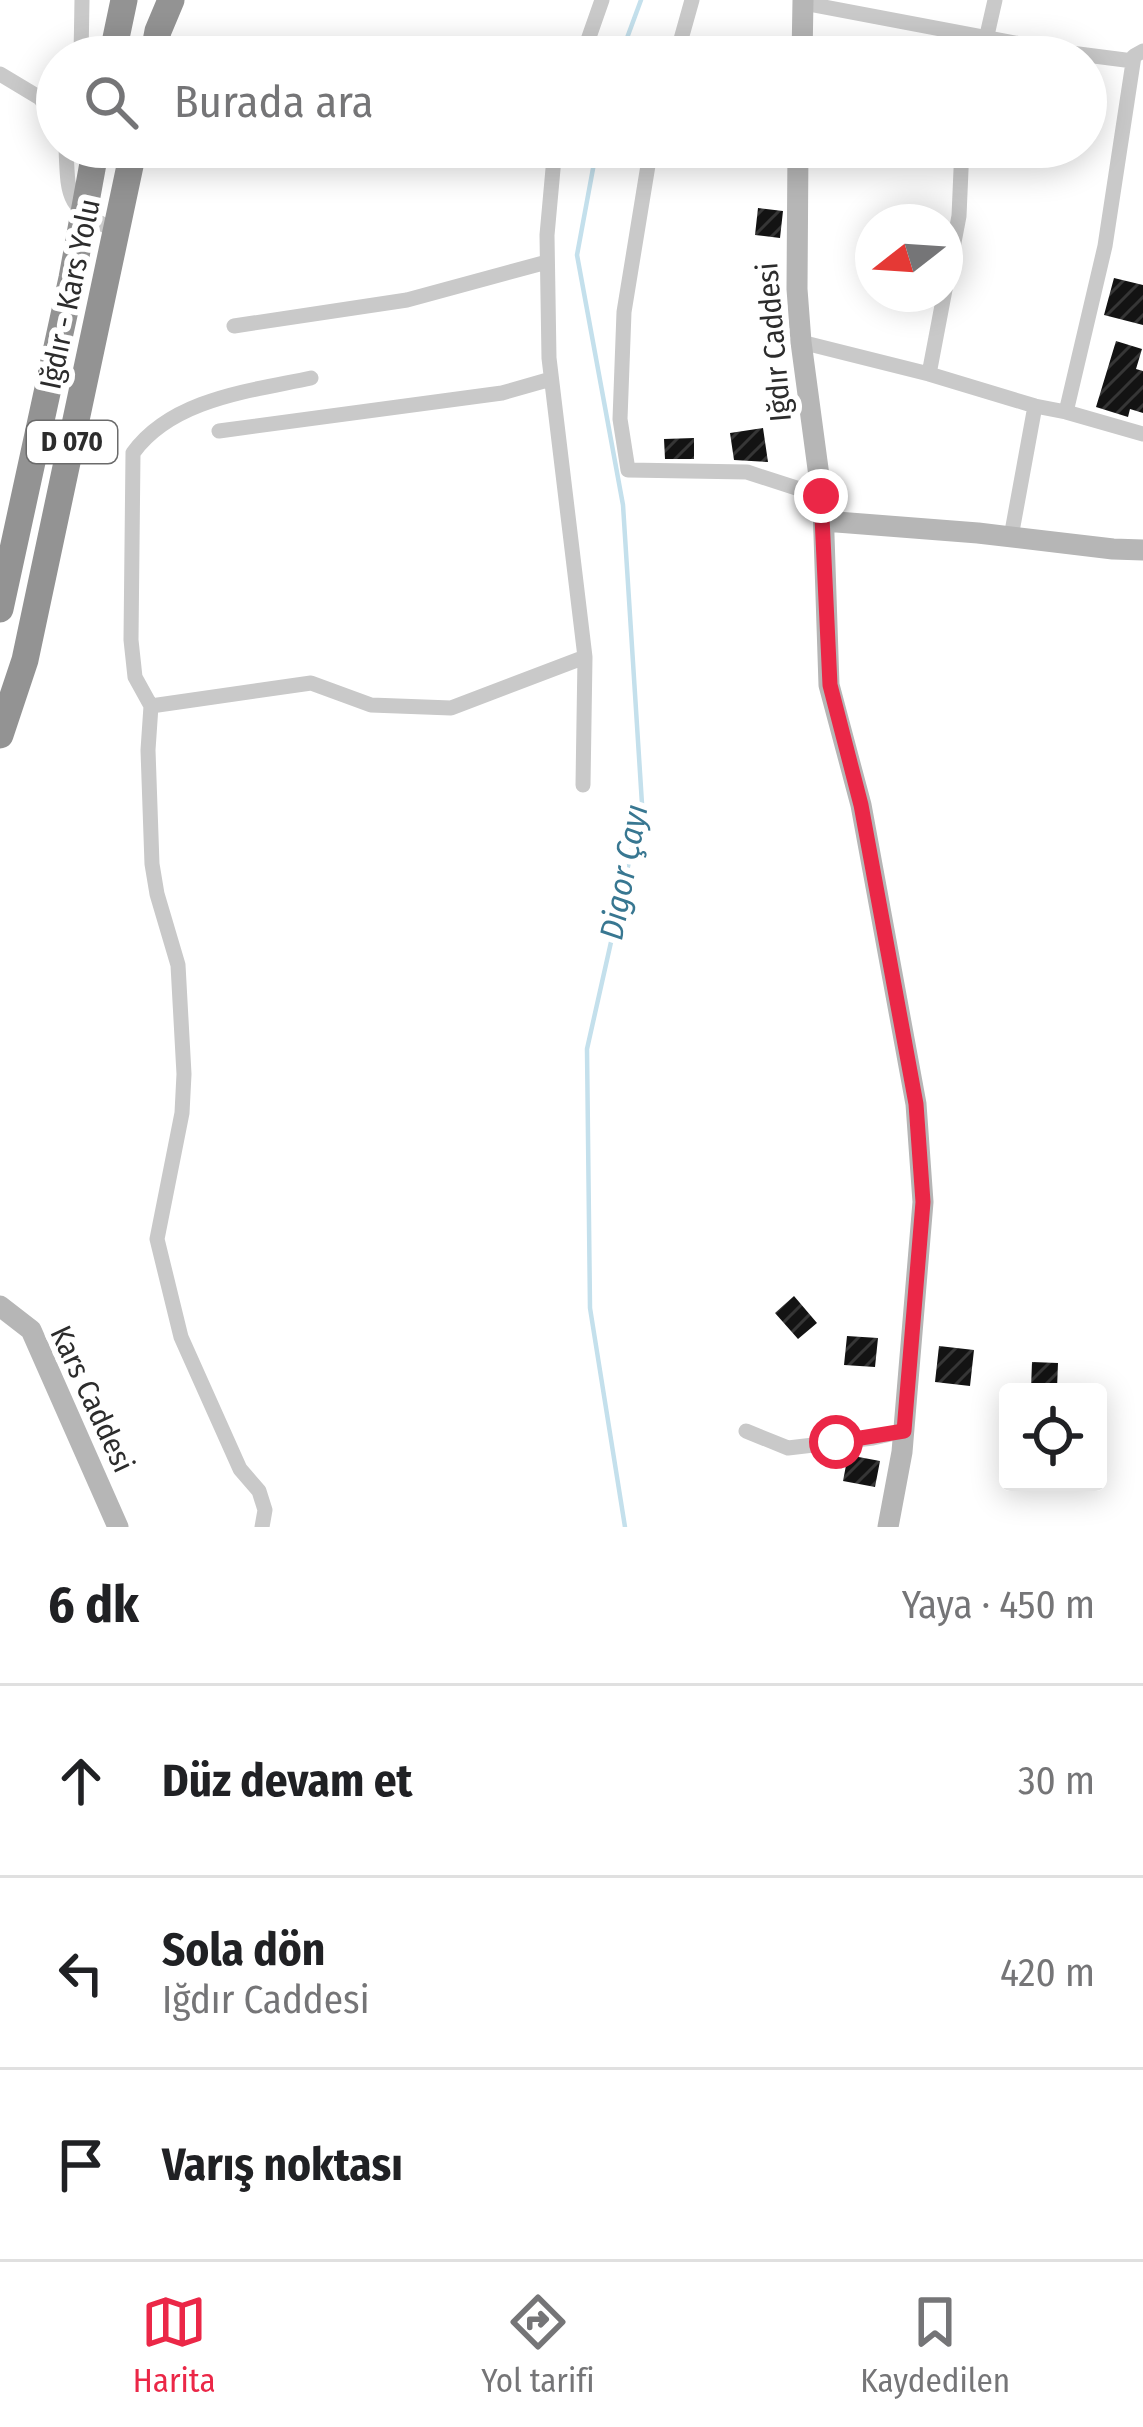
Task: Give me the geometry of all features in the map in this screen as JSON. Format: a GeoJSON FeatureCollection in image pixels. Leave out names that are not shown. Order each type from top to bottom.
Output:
{"type":"FeatureCollection","features":[{"type":"Feature","properties":{"kind":"highway"},"geometry":{"type":"LineString","coordinates":[[116,36],[124,0]]}},
{"type":"Feature","properties":{"kind":"highway"},"geometry":{"type":"LineString","coordinates":[[157,36],[171,0]]}},
{"type":"Feature","properties":{"kind":"highway","name":"Iğdır - Kars Yolu"},"geometry":{"type":"LineString","coordinates":[[0,609],[92,168]]}},
{"type":"Feature","properties":{"kind":"highway","name":"Iğdır - Kars Yolu"},"geometry":{"type":"LineString","coordinates":[[0,735],[25,660],[130,168]]}},
{"type":"Feature","properties":{"kind":"street"},"geometry":{"type":"LineString","coordinates":[[81,36],[82,0]]}},
{"type":"Feature","properties":{"kind":"street"},"geometry":{"type":"LineString","coordinates":[[589,36],[602,0]]}},
{"type":"Feature","properties":{"kind":"street"},"geometry":{"type":"LineString","coordinates":[[682,36],[692,0]]}},
{"type":"Feature","properties":{"kind":"street"},"geometry":{"type":"LineString","coordinates":[[986,36],[994,0]]}},
{"type":"Feature","properties":{"kind":"street"},"geometry":{"type":"LineString","coordinates":[[802,36],[803,1],[976,36]]}},
{"type":"Feature","properties":{"kind":"street"},"geometry":{"type":"LineString","coordinates":[[1066,412],[1102,265],[1138,56],[1107,52]]}},
{"type":"Feature","properties":{"kind":"street"},"geometry":{"type":"LineString","coordinates":[[0,74],[36,96]]}},
{"type":"Feature","properties":{"kind":"street"},"geometry":{"type":"LineString","coordinates":[[67,168],[68,188],[84,215],[117,232]]}},
{"type":"Feature","properties":{"kind":"street"},"geometry":{"type":"LineString","coordinates":[[554,168],[547,262],[551,379],[585,657],[583,784]]}},
{"type":"Feature","properties":{"kind":"street"},"geometry":{"type":"LineString","coordinates":[[648,168],[624,312],[620,419],[628,470],[747,472],[821,496]]}},
{"type":"Feature","properties":{"kind":"street","name":"Iğdır Caddesi"},"geometry":{"type":"LineString","coordinates":[[797,168],[795,261],[824,521],[830,685],[861,805],[916,1104],[923,1202],[904,1431],[888,1527]]}},
{"type":"Feature","properties":{"kind":"street"},"geometry":{"type":"LineString","coordinates":[[929,374],[959,216],[961,168]]}},
{"type":"Feature","properties":{"kind":"street"},"geometry":{"type":"LineString","coordinates":[[234,326],[407,299],[547,262]]}},
{"type":"Feature","properties":{"kind":"street"},"geometry":{"type":"LineString","coordinates":[[801,341],[1143,434]]}},
{"type":"Feature","properties":{"kind":"street"},"geometry":{"type":"LineString","coordinates":[[262,1527],[265,1510],[259,1491],[240,1469],[182,1337],[157,1239],[182,1113],[184,1074],[178,965],[152,864],[151,706],[135,676],[131,640],[134,453],[147,434],[211,400],[311,378]]}},
{"type":"Feature","properties":{"kind":"street"},"geometry":{"type":"LineString","coordinates":[[219,431],[502,394],[551,379]]}},
{"type":"Feature","properties":{"kind":"street"},"geometry":{"type":"LineString","coordinates":[[1011,537],[1035,406]]}},
{"type":"Feature","properties":{"kind":"street"},"geometry":{"type":"LineString","coordinates":[[824,521],[1143,550]]}},
{"type":"Feature","properties":{"kind":"street"},"geometry":{"type":"LineString","coordinates":[[151,706],[311,682],[371,705],[451,708],[585,657]]}},
{"type":"Feature","properties":{"kind":"street","name":"Kars Caddesi"},"geometry":{"type":"LineString","coordinates":[[0,1306],[31,1330],[118,1527]]}},
{"type":"Feature","properties":{"kind":"street"},"geometry":{"type":"LineString","coordinates":[[746,1431],[788,1448],[904,1431]]}},
{"type":"Feature","properties":{"kind":"building"},"geometry":{"type":"Polygon","coordinates":[[[758,208],[783,211],[780,238],[755,235],[758,208]]]}},
{"type":"Feature","properties":{"kind":"building"},"geometry":{"type":"Polygon","coordinates":[[[1114,278],[1143,285],[1143,325],[1104,315],[1114,278]]]}},
{"type":"Feature","properties":{"kind":"building"},"geometry":{"type":"Polygon","coordinates":[[[1116,341],[1142,349],[1136,369],[1143,371],[1143,413],[1130,409],[1128,417],[1096,407],[1116,341]]]}},
{"type":"Feature","properties":{"kind":"building"},"geometry":{"type":"Polygon","coordinates":[[[763,428],[768,462],[734,460],[730,433],[763,428]]]}},
{"type":"Feature","properties":{"kind":"building"},"geometry":{"type":"Polygon","coordinates":[[[694,438],[694,459],[665,459],[664,439],[694,438]]]}},
{"type":"Feature","properties":{"kind":"building"},"geometry":{"type":"Polygon","coordinates":[[[794,1296],[817,1323],[798,1339],[775,1313],[794,1296]]]}},
{"type":"Feature","properties":{"kind":"building"},"geometry":{"type":"Polygon","coordinates":[[[847,1336],[878,1338],[875,1367],[844,1365],[847,1336]]]}},
{"type":"Feature","properties":{"kind":"building"},"geometry":{"type":"Polygon","coordinates":[[[939,1346],[974,1350],[970,1386],[935,1382],[939,1346]]]}},
{"type":"Feature","properties":{"kind":"building"},"geometry":{"type":"Polygon","coordinates":[[[1032,1362],[1058,1363],[1057,1383],[1031,1383],[1032,1362]]]}},
{"type":"Feature","properties":{"kind":"building"},"geometry":{"type":"Polygon","coordinates":[[[848,1455],[880,1461],[875,1487],[843,1481],[848,1455]]]}},
{"type":"Feature","properties":{"kind":"waterway","name":"Digor Çayı"},"geometry":{"type":"LineString","coordinates":[[628,36],[641,0]]}},
{"type":"Feature","properties":{"kind":"waterway","name":"Digor Çayı"},"geometry":{"type":"LineString","coordinates":[[593,168],[577,255],[623,505],[642,804],[587,1049],[590,1308],[625,1527]]}},
{"type":"Feature","properties":{"kind":"route"},"geometry":{"type":"LineString","coordinates":[[821,496],[830,685],[861,805],[916,1104],[923,1202],[904,1431],[836,1442]]}}]}
